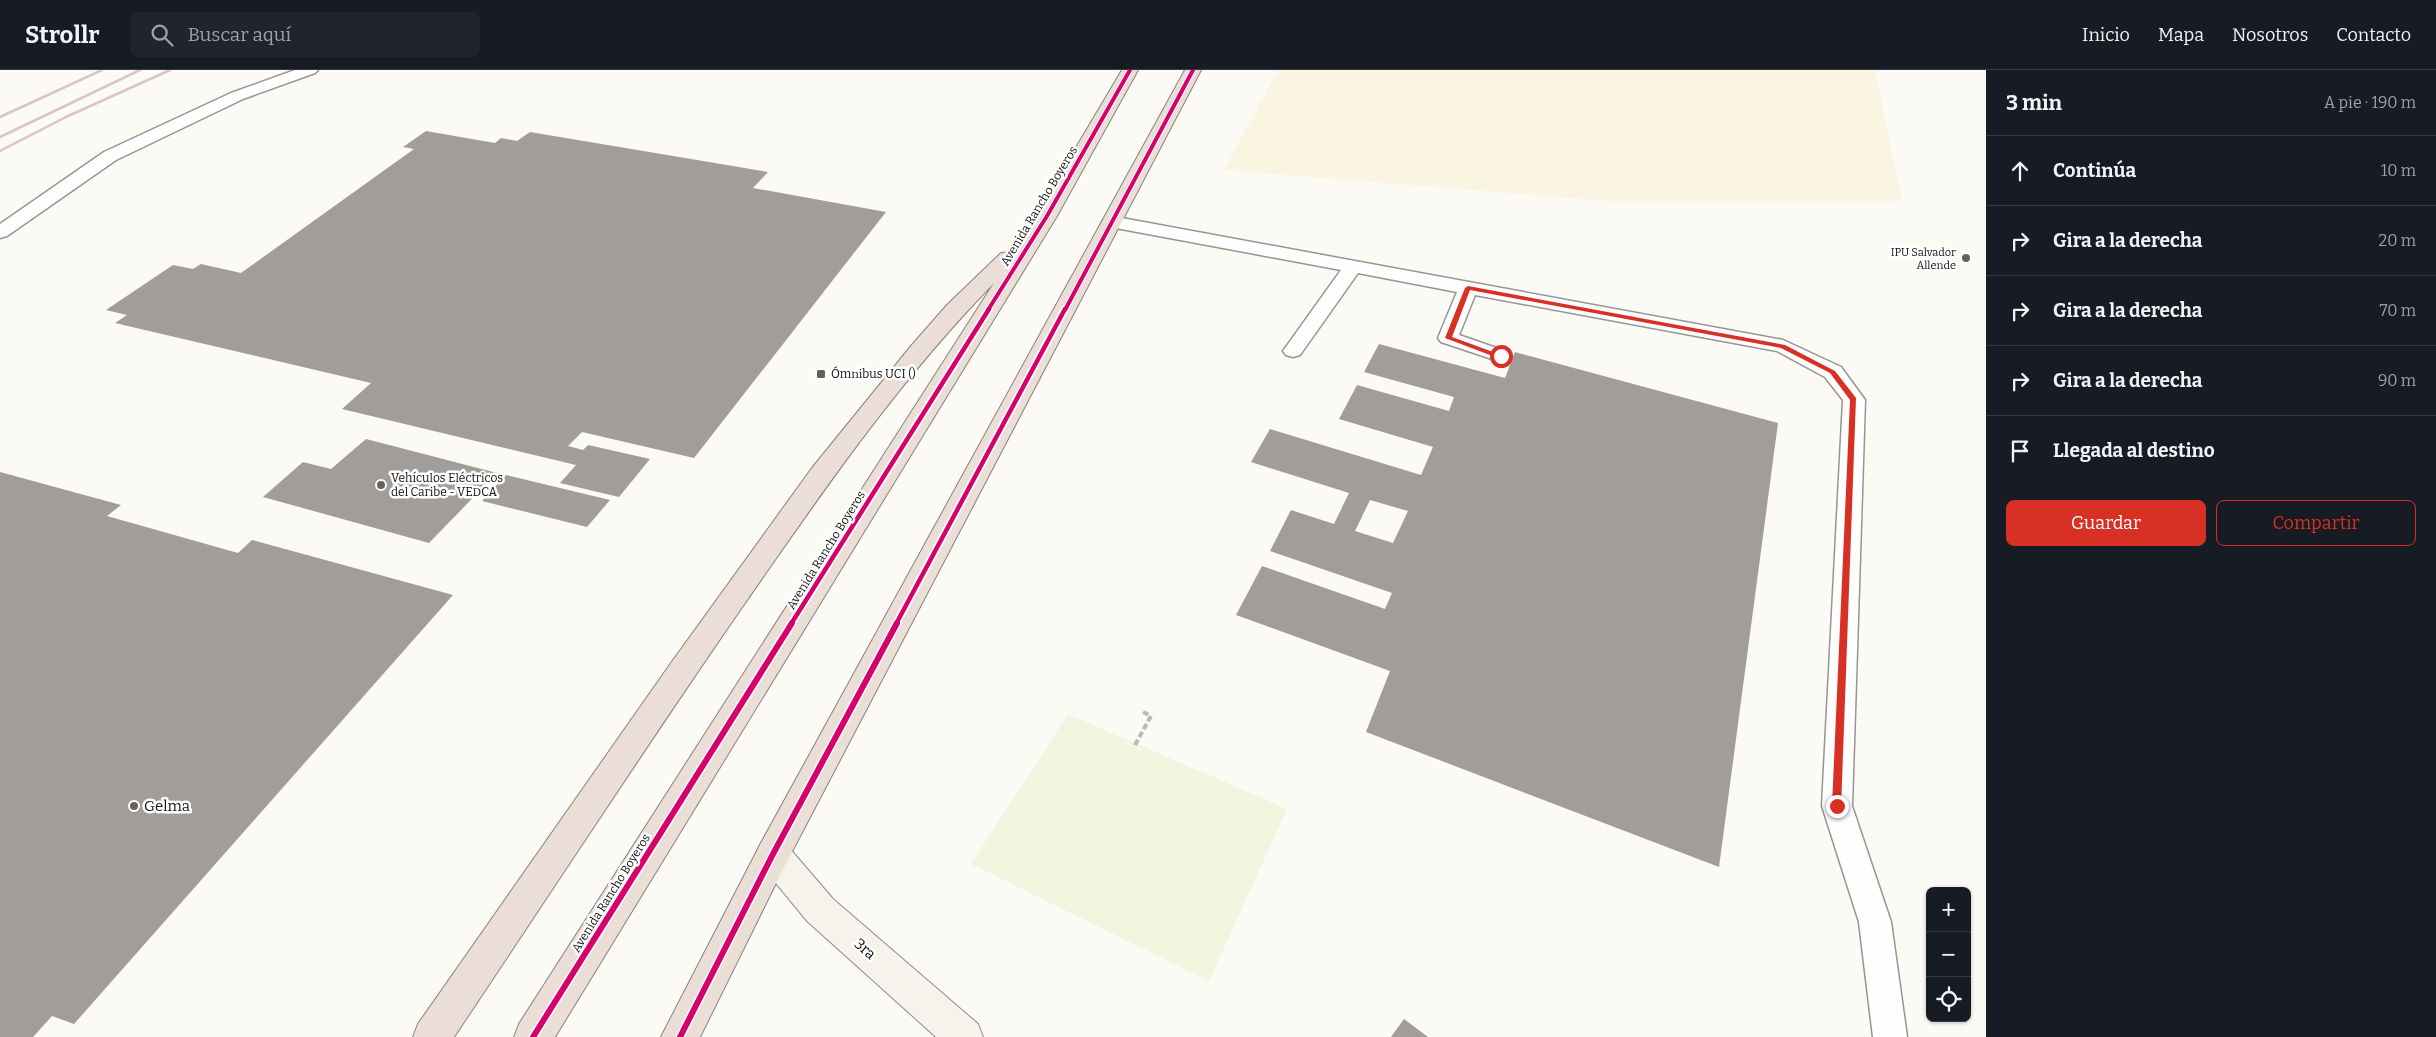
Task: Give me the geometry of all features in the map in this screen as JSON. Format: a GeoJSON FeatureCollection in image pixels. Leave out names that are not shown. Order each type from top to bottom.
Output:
{"type":"FeatureCollection","features":[{"type":"Feature","properties":{"kind":"highway","name":"Avenida Rancho Boyeros"},"geometry":{"type":"LineString","coordinates":[[533,1037],[1047,216],[1130,70]]}},
{"type":"Feature","properties":{"kind":"highway"},"geometry":{"type":"LineString","coordinates":[[680,1037],[772,854],[1193,70]]}},
{"type":"Feature","properties":{"kind":"highway"},"geometry":{"type":"LineString","coordinates":[[432,1037],[682,671],[821,474],[919,351],[955,310],[1047,216]]}},
{"type":"Feature","properties":{"kind":"street","name":"3ra"},"geometry":{"type":"LineString","coordinates":[[772,854],[820,910],[964,1037]]}},
{"type":"Feature","properties":{"kind":"lane"},"geometry":{"type":"LineString","coordinates":[[0,232],[110,156],[237,96],[310,70]]}},
{"type":"Feature","properties":{"kind":"lane"},"geometry":{"type":"LineString","coordinates":[[1112,222],[1783,346],[1833,372],[1854,400],[1837,806],[1875,922],[1890,1037]]}},
{"type":"Feature","properties":{"kind":"lane"},"geometry":{"type":"LineString","coordinates":[[1293,351],[1353,267]]}},
{"type":"Feature","properties":{"kind":"lane"},"geometry":{"type":"LineString","coordinates":[[1468,288],[1448,338],[1501,356]]}},
{"type":"Feature","properties":{"kind":"path"},"geometry":{"type":"LineString","coordinates":[[1135,745],[1151,716],[1143,712]]}},
{"type":"Feature","properties":{"kind":"shaded area"},"geometry":{"type":"Polygon","coordinates":[[[1278,70],[1875,70],[1902,201],[1605,201],[1224,170],[1278,70]]]}},
{"type":"Feature","properties":{"kind":"green space"},"geometry":{"type":"Polygon","coordinates":[[[1068,714],[1287,809],[1209,981],[971,864],[1068,714]]]}},
{"type":"Feature","properties":{"kind":"building"},"geometry":{"type":"Polygon","coordinates":[[[426,131],[495,143],[501,138],[517,141],[530,132],[768,172],[753,188],[886,212],[694,458],[582,432],[568,446],[583,450],[588,445],[650,459],[619,497],[560,483],[576,465],[342,409],[371,383],[115,323],[127,315],[106,310],[173,265],[193,269],[201,264],[241,273],[414,149],[403,147],[426,131]]]}},
{"type":"Feature","properties":{"kind":"building"},"geometry":{"type":"Polygon","coordinates":[[[1379,344],[1505,378],[1515,352],[1778,423],[1719,867],[1366,732],[1390,671],[1236,615],[1262,566],[1385,609],[1392,593],[1270,551],[1291,510],[1334,524],[1349,493],[1251,462],[1270,429],[1421,475],[1433,447],[1339,419],[1357,385],[1449,411],[1454,397],[1364,372],[1379,344]],[[1370,500],[1355,531],[1393,543],[1408,511],[1370,500]]]}},
{"type":"Feature","properties":{"kind":"building","name":"Vehículos Eléctricos del Caribe - VEDCA"},"geometry":{"type":"Polygon","coordinates":[[[366,439],[497,473],[429,543],[263,497],[303,462],[331,469],[366,439]]]}},
{"type":"Feature","properties":{"kind":"building","name":"Gelma"},"geometry":{"type":"Polygon","coordinates":[[[0,472],[121,505],[107,516],[238,553],[252,540],[453,595],[74,1024],[52,1016],[33,1037],[0,1037],[0,472]]]}},
{"type":"Feature","properties":{"kind":"building"},"geometry":{"type":"Polygon","coordinates":[[[506,475],[610,500],[587,527],[482,501],[506,475]]]}},
{"type":"Feature","properties":{"kind":"building"},"geometry":{"type":"Polygon","coordinates":[[[1404,1019],[1428,1037],[1391,1037],[1404,1019]]]}},
{"type":"Feature","properties":{"kind":"railway"},"geometry":{"type":"LineString","coordinates":[[0,117],[102,70]]}},
{"type":"Feature","properties":{"kind":"railway"},"geometry":{"type":"LineString","coordinates":[[0,137],[140,70]]}},
{"type":"Feature","properties":{"kind":"railway"},"geometry":{"type":"LineString","coordinates":[[0,151],[66,117],[170,70]]}},
{"type":"Feature","properties":{"kind":"cycle path"},"geometry":{"type":"LineString","coordinates":[[533,1037],[1047,216],[1130,70]]}},
{"type":"Feature","properties":{"kind":"cycle path"},"geometry":{"type":"LineString","coordinates":[[680,1037],[773,854],[1193,70]]}},
{"type":"Feature","properties":{"kind":"place","name":"IPU Salvador Allende"},"geometry":{"type":"Point","coordinates":[1966,258]}},
{"type":"Feature","properties":{"kind":"place","name":"Ómnibus UCI ()"},"geometry":{"type":"Point","coordinates":[821,374]}},
{"type":"Feature","properties":{"kind":"place","name":"Vehículos Eléctricos del Caribe - VEDCA"},"geometry":{"type":"Point","coordinates":[381,485]}},
{"type":"Feature","properties":{"kind":"place","name":"Gelma"},"geometry":{"type":"Point","coordinates":[134,806]}},
{"type":"Feature","properties":{"kind":"route"},"geometry":{"type":"LineString","coordinates":[[1501,356],[1448,338],[1468,288],[1783,346],[1833,372],[1854,400],[1837,806]]}}]}
